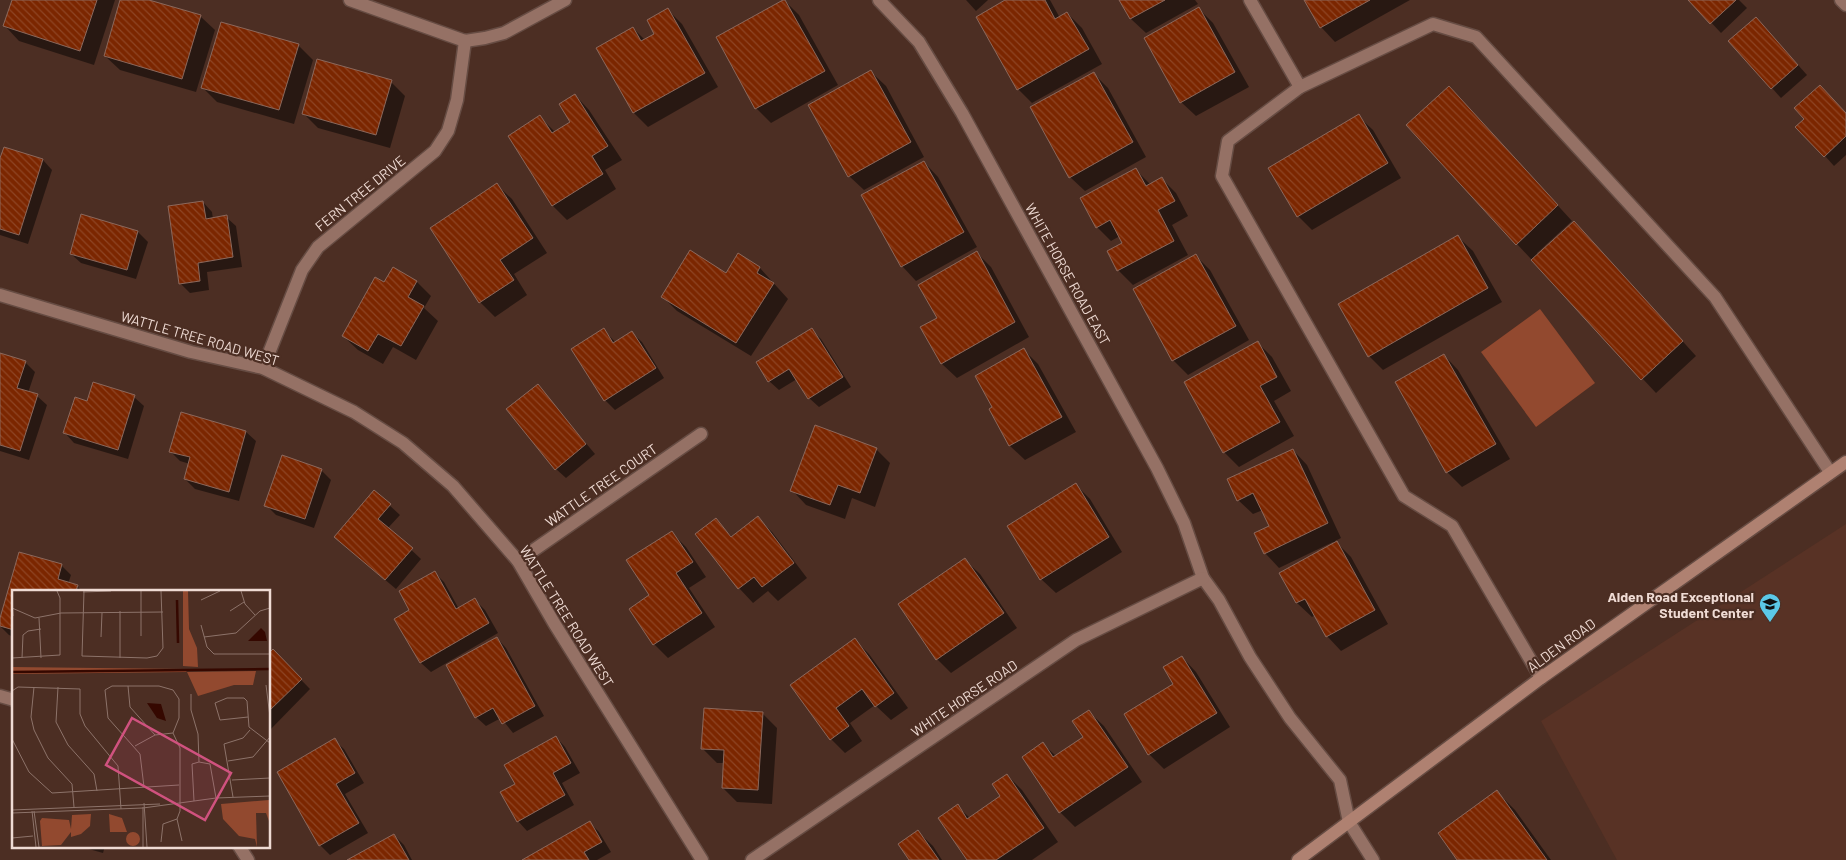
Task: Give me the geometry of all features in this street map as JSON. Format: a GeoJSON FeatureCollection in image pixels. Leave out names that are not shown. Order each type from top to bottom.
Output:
{"type":"FeatureCollection","features":[{"type":"Feature","properties":{"kind":"street"},"geometry":{"type":"LineString","coordinates":[[350,0],[465,40],[504,33],[565,0]]}},
{"type":"Feature","properties":{"kind":"street","name":"WHITE HORSE ROAD EAST"},"geometry":{"type":"LineString","coordinates":[[879,0],[919,42],[967,121],[1157,468],[1184,523],[1203,578],[1219,600],[1250,657],[1290,718],[1340,780],[1349,822]]}},
{"type":"Feature","properties":{"kind":"street"},"geometry":{"type":"LineString","coordinates":[[1250,0],[1300,87]]}},
{"type":"Feature","properties":{"kind":"street"},"geometry":{"type":"LineString","coordinates":[[1841,0],[1846,5]]}},
{"type":"Feature","properties":{"kind":"street"},"geometry":{"type":"LineString","coordinates":[[1540,678],[1452,526],[1404,496],[1222,176],[1228,140],[1300,87],[1433,24],[1476,37],[1715,297],[1830,472]]}},
{"type":"Feature","properties":{"kind":"street","name":"FERN TREE DRIVE"},"geometry":{"type":"LineString","coordinates":[[263,368],[302,270],[318,247],[435,151],[448,131],[457,100],[465,40]]}},
{"type":"Feature","properties":{"kind":"street","name":"WATTLE TREE ROAD WEST"},"geometry":{"type":"LineString","coordinates":[[0,295],[191,352],[263,368],[354,412],[403,443],[453,486],[518,561],[554,623],[702,860]]}},
{"type":"Feature","properties":{"kind":"street","name":"WATTLE TREE COURT"},"geometry":{"type":"LineString","coordinates":[[518,561],[701,434]]}},
{"type":"Feature","properties":{"kind":"street","name":"ALDEN ROAD"},"geometry":{"type":"LineString","coordinates":[[1298,860],[1540,678],[1846,462]]}},
{"type":"Feature","properties":{"kind":"street","name":"WHITE HORSE ROAD"},"geometry":{"type":"LineString","coordinates":[[752,860],[1076,640],[1203,578]]}},
{"type":"Feature","properties":{"kind":"street"},"geometry":{"type":"LineString","coordinates":[[1349,822],[1373,860]]}},
{"type":"Feature","properties":{"kind":"street"},"geometry":{"type":"LineString","coordinates":[[240,848],[248,860]]}},
{"type":"Feature","properties":{"kind":"shaded area"},"geometry":{"type":"Polygon","coordinates":[[[1540,309],[1595,383],[1536,427],[1481,352],[1540,309]]]}},
{"type":"Feature","properties":{"kind":"shaded area","name":"Alden Road Exceptional Student Center"},"geometry":{"type":"Polygon","coordinates":[[[1846,524],[1846,860],[1617,860],[1541,721],[1846,524]]]}},
{"type":"Feature","properties":{"kind":"building"},"geometry":{"type":"Polygon","coordinates":[[[12,0],[97,0],[80,51],[3,26],[12,0]]]}},
{"type":"Feature","properties":{"kind":"building"},"geometry":{"type":"Polygon","coordinates":[[[120,0],[149,0],[201,15],[182,79],[104,56],[120,0]]]}},
{"type":"Feature","properties":{"kind":"building"},"geometry":{"type":"Polygon","coordinates":[[[785,0],[825,71],[755,109],[716,37],[785,0]]]}},
{"type":"Feature","properties":{"kind":"building"},"geometry":{"type":"Polygon","coordinates":[[[1005,0],[1045,0],[1055,19],[1067,12],[1089,49],[1017,90],[976,17],[1005,0]]]}},
{"type":"Feature","properties":{"kind":"building"},"geometry":{"type":"Polygon","coordinates":[[[1119,0],[1165,0],[1130,19],[1119,0]]]}},
{"type":"Feature","properties":{"kind":"building"},"geometry":{"type":"Polygon","coordinates":[[[1304,0],[1370,0],[1320,28],[1304,0]]]}},
{"type":"Feature","properties":{"kind":"building"},"geometry":{"type":"Polygon","coordinates":[[[1688,0],[1736,0],[1710,24],[1688,0]]]}},
{"type":"Feature","properties":{"kind":"building"},"geometry":{"type":"Polygon","coordinates":[[[1199,7],[1235,72],[1180,103],[1144,38],[1199,7]]]}},
{"type":"Feature","properties":{"kind":"building"},"geometry":{"type":"Polygon","coordinates":[[[668,8],[705,73],[633,113],[596,48],[633,27],[641,41],[654,34],[647,20],[668,8]]]}},
{"type":"Feature","properties":{"kind":"building"},"geometry":{"type":"Polygon","coordinates":[[[1756,17],[1798,65],[1771,89],[1728,41],[1756,17]]]}},
{"type":"Feature","properties":{"kind":"building"},"geometry":{"type":"Polygon","coordinates":[[[221,22],[299,44],[279,110],[201,88],[221,22]]]}},
{"type":"Feature","properties":{"kind":"building"},"geometry":{"type":"Polygon","coordinates":[[[317,59],[392,80],[376,135],[302,114],[317,59]]]}},
{"type":"Feature","properties":{"kind":"building"},"geometry":{"type":"Polygon","coordinates":[[[871,70],[911,142],[848,177],[808,105],[871,70]]]}},
{"type":"Feature","properties":{"kind":"building"},"geometry":{"type":"Polygon","coordinates":[[[1094,72],[1133,142],[1069,178],[1030,107],[1094,72]]]}},
{"type":"Feature","properties":{"kind":"building"},"geometry":{"type":"Polygon","coordinates":[[[1820,85],[1846,113],[1846,136],[1824,157],[1795,127],[1804,119],[1794,108],[1820,85]]]}},
{"type":"Feature","properties":{"kind":"building"},"geometry":{"type":"Polygon","coordinates":[[[1449,86],[1558,205],[1516,245],[1406,125],[1449,86]]]}},
{"type":"Feature","properties":{"kind":"building"},"geometry":{"type":"Polygon","coordinates":[[[575,94],[608,146],[592,156],[603,174],[552,206],[508,136],[540,115],[552,133],[570,122],[559,104],[575,94]]]}},
{"type":"Feature","properties":{"kind":"building"},"geometry":{"type":"Polygon","coordinates":[[[1359,114],[1388,163],[1297,217],[1268,168],[1359,114]]]}},
{"type":"Feature","properties":{"kind":"building"},"geometry":{"type":"Polygon","coordinates":[[[4,147],[43,159],[19,235],[0,229],[0,158],[4,147]]]}},
{"type":"Feature","properties":{"kind":"building"},"geometry":{"type":"Polygon","coordinates":[[[924,161],[964,232],[901,267],[861,195],[924,161]]]}},
{"type":"Feature","properties":{"kind":"building"},"geometry":{"type":"Polygon","coordinates":[[[1136,168],[1146,186],[1162,177],[1175,201],[1158,210],[1174,241],[1117,271],[1107,251],[1122,243],[1110,220],[1096,228],[1080,198],[1136,168]]]}},
{"type":"Feature","properties":{"kind":"building"},"geometry":{"type":"Polygon","coordinates":[[[497,183],[533,238],[500,260],[514,280],[479,303],[430,228],[497,183]]]}},
{"type":"Feature","properties":{"kind":"building"},"geometry":{"type":"Polygon","coordinates":[[[203,201],[206,219],[227,215],[233,257],[198,263],[200,281],[179,284],[168,206],[203,201]]]}},
{"type":"Feature","properties":{"kind":"building"},"geometry":{"type":"Polygon","coordinates":[[[81,214],[138,231],[127,270],[70,254],[81,214]]]}},
{"type":"Feature","properties":{"kind":"building"},"geometry":{"type":"Polygon","coordinates":[[[1574,221],[1683,341],[1641,380],[1531,260],[1574,221]]]}},
{"type":"Feature","properties":{"kind":"building"},"geometry":{"type":"Polygon","coordinates":[[[1458,235],[1488,288],[1368,357],[1338,304],[1458,235]]]}},
{"type":"Feature","properties":{"kind":"building"},"geometry":{"type":"Polygon","coordinates":[[[690,250],[726,273],[738,253],[760,267],[757,273],[774,283],[736,343],[661,297],[690,250]]]}},
{"type":"Feature","properties":{"kind":"building"},"geometry":{"type":"Polygon","coordinates":[[[977,251],[1015,322],[941,364],[920,327],[937,318],[918,285],[977,251]]]}},
{"type":"Feature","properties":{"kind":"building"},"geometry":{"type":"Polygon","coordinates":[[[1196,254],[1236,326],[1172,361],[1133,289],[1196,254]]]}},
{"type":"Feature","properties":{"kind":"building"},"geometry":{"type":"Polygon","coordinates":[[[393,267],[417,281],[408,297],[424,306],[401,346],[378,334],[368,351],[342,336],[375,277],[384,282],[393,267]]]}},
{"type":"Feature","properties":{"kind":"building"},"geometry":{"type":"Polygon","coordinates":[[[604,328],[613,343],[632,331],[656,368],[604,401],[571,349],[604,328]]]}},
{"type":"Feature","properties":{"kind":"building"},"geometry":{"type":"Polygon","coordinates":[[[812,328],[843,377],[808,399],[789,369],[768,382],[756,362],[812,328]]]}},
{"type":"Feature","properties":{"kind":"building"},"geometry":{"type":"Polygon","coordinates":[[[1258,341],[1277,377],[1260,386],[1280,422],[1223,453],[1184,382],[1258,341]]]}},
{"type":"Feature","properties":{"kind":"building"},"geometry":{"type":"Polygon","coordinates":[[[1024,348],[1062,417],[1009,446],[989,409],[992,407],[975,376],[1024,348]]]}},
{"type":"Feature","properties":{"kind":"building"},"geometry":{"type":"Polygon","coordinates":[[[0,353],[26,361],[17,388],[38,394],[20,451],[0,445],[0,353]]]}},
{"type":"Feature","properties":{"kind":"building"},"geometry":{"type":"Polygon","coordinates":[[[1444,354],[1496,444],[1446,473],[1395,382],[1444,354]]]}},
{"type":"Feature","properties":{"kind":"building"},"geometry":{"type":"Polygon","coordinates":[[[93,382],[135,395],[118,450],[63,433],[75,397],[87,401],[93,382]]]}},
{"type":"Feature","properties":{"kind":"building"},"geometry":{"type":"Polygon","coordinates":[[[538,384],[586,444],[555,470],[506,409],[538,384]]]}},
{"type":"Feature","properties":{"kind":"building"},"geometry":{"type":"Polygon","coordinates":[[[181,412],[246,431],[229,492],[184,479],[190,457],[169,452],[181,412]]]}},
{"type":"Feature","properties":{"kind":"building"},"geometry":{"type":"Polygon","coordinates":[[[815,425],[877,448],[860,493],[838,485],[830,505],[790,491],[815,425]]]}},
{"type":"Feature","properties":{"kind":"building"},"geometry":{"type":"Polygon","coordinates":[[[1293,449],[1328,523],[1264,554],[1254,533],[1269,526],[1253,493],[1237,501],[1227,479],[1293,449]]]}},
{"type":"Feature","properties":{"kind":"building"},"geometry":{"type":"Polygon","coordinates":[[[282,455],[322,469],[305,519],[264,506],[282,455]]]}},
{"type":"Feature","properties":{"kind":"building"},"geometry":{"type":"Polygon","coordinates":[[[1076,483],[1109,537],[1040,580],[1007,526],[1076,483]]]}},
{"type":"Feature","properties":{"kind":"building"},"geometry":{"type":"Polygon","coordinates":[[[374,490],[391,504],[378,519],[413,548],[385,580],[334,537],[374,490]]]}},
{"type":"Feature","properties":{"kind":"building"},"geometry":{"type":"Polygon","coordinates":[[[758,516],[794,563],[762,587],[754,577],[738,589],[695,534],[716,518],[731,537],[758,516]]]}},
{"type":"Feature","properties":{"kind":"building"},"geometry":{"type":"Polygon","coordinates":[[[672,531],[693,562],[676,573],[702,613],[653,645],[629,609],[649,595],[626,560],[672,531]]]}},
{"type":"Feature","properties":{"kind":"building"},"geometry":{"type":"Polygon","coordinates":[[[1337,541],[1375,610],[1326,637],[1305,599],[1296,603],[1279,573],[1337,541]]]}},
{"type":"Feature","properties":{"kind":"building"},"geometry":{"type":"Polygon","coordinates":[[[19,552],[62,564],[58,579],[78,585],[76,590],[12,590],[12,629],[0,626],[0,618],[19,552]]]}},
{"type":"Feature","properties":{"kind":"building"},"geometry":{"type":"Polygon","coordinates":[[[965,558],[1004,613],[936,660],[898,604],[965,558]]]}},
{"type":"Feature","properties":{"kind":"building"},"geometry":{"type":"Polygon","coordinates":[[[435,571],[456,609],[475,598],[489,623],[420,663],[394,619],[409,610],[399,591],[435,571]]]}},
{"type":"Feature","properties":{"kind":"building"},"geometry":{"type":"Polygon","coordinates":[[[497,637],[535,706],[502,724],[493,708],[475,718],[446,665],[497,637]]]}},
{"type":"Feature","properties":{"kind":"building"},"geometry":{"type":"Polygon","coordinates":[[[855,638],[894,693],[875,707],[862,689],[836,708],[849,726],[830,740],[790,685],[855,638]]]}},
{"type":"Feature","properties":{"kind":"building"},"geometry":{"type":"Polygon","coordinates":[[[273,649],[302,679],[270,710],[270,652],[273,649]]]}},
{"type":"Feature","properties":{"kind":"building"},"geometry":{"type":"Polygon","coordinates":[[[1182,656],[1217,713],[1148,755],[1124,714],[1173,684],[1163,667],[1182,656]]]}},
{"type":"Feature","properties":{"kind":"building"},"geometry":{"type":"Polygon","coordinates":[[[704,708],[763,712],[758,790],[722,788],[724,750],[701,749],[704,708]]]}},
{"type":"Feature","properties":{"kind":"building"},"geometry":{"type":"Polygon","coordinates":[[[1089,710],[1128,767],[1059,813],[1022,757],[1043,742],[1053,757],[1083,737],[1072,721],[1089,710]]]}},
{"type":"Feature","properties":{"kind":"building"},"geometry":{"type":"Polygon","coordinates":[[[556,736],[571,763],[553,773],[565,795],[517,822],[500,792],[515,784],[504,765],[556,736]]]}},
{"type":"Feature","properties":{"kind":"building"},"geometry":{"type":"Polygon","coordinates":[[[335,738],[355,773],[336,784],[359,823],[319,846],[277,772],[335,738]]]}},
{"type":"Feature","properties":{"kind":"building"},"geometry":{"type":"Polygon","coordinates":[[[1007,774],[1044,828],[996,860],[967,860],[938,818],[958,804],[967,819],[1000,796],[992,784],[1007,774]]]}},
{"type":"Feature","properties":{"kind":"building"},"geometry":{"type":"Polygon","coordinates":[[[1497,790],[1547,860],[1457,860],[1438,833],[1497,790]]]}},
{"type":"Feature","properties":{"kind":"building"},"geometry":{"type":"Polygon","coordinates":[[[590,821],[602,842],[584,852],[589,860],[522,860],[590,821]]]}},
{"type":"Feature","properties":{"kind":"building"},"geometry":{"type":"Polygon","coordinates":[[[918,830],[939,860],[909,860],[898,844],[918,830]]]}},
{"type":"Feature","properties":{"kind":"building"},"geometry":{"type":"Polygon","coordinates":[[[394,834],[409,860],[347,860],[394,834]]]}},
{"type":"Feature","properties":{"kind":"place","name":"Alden Road Exceptional Student Center"},"geometry":{"type":"Point","coordinates":[1770,623]}}]}
